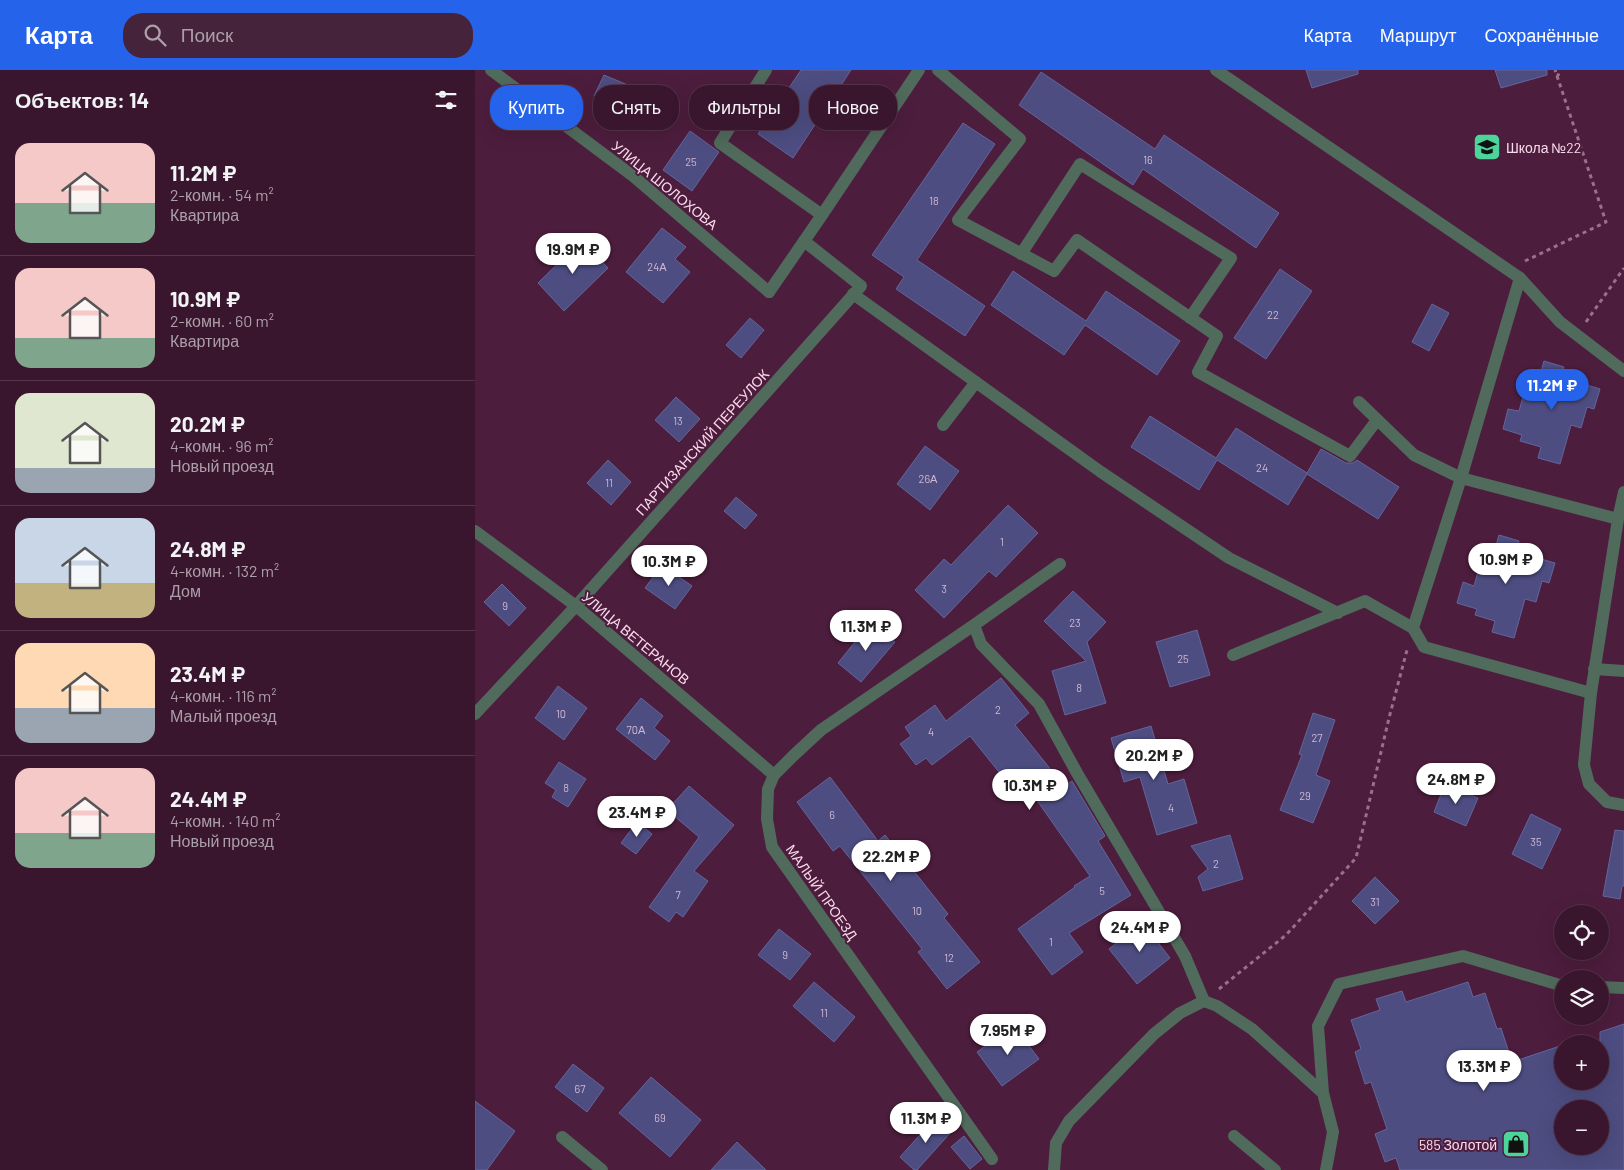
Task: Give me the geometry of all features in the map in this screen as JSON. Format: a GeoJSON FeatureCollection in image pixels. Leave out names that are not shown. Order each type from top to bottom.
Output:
{"type":"FeatureCollection","features":[{"type":"Feature","properties":{"kind":"street","name":"УЛИЦА ШОЛОХОВА"},"geometry":{"type":"LineString","coordinates":[[491,70],[633,176],[769,292],[804,241]]}},
{"type":"Feature","properties":{"kind":"street"},"geometry":{"type":"LineString","coordinates":[[766,70],[721,144],[822,215]]}},
{"type":"Feature","properties":{"kind":"street"},"geometry":{"type":"LineString","coordinates":[[919,70],[804,241],[861,286],[853,294],[1101,472],[1229,558],[1338,612]]}},
{"type":"Feature","properties":{"kind":"street"},"geometry":{"type":"LineString","coordinates":[[938,70],[1021,139],[958,220],[1054,272],[1077,240],[1217,336],[1198,372],[1350,456],[1377,420]]}},
{"type":"Feature","properties":{"kind":"street"},"geometry":{"type":"LineString","coordinates":[[1216,70],[1520,278],[1560,322],[1624,371]]}},
{"type":"Feature","properties":{"kind":"street"},"geometry":{"type":"LineString","coordinates":[[1021,254],[1080,164],[1231,258],[1190,318]]}},
{"type":"Feature","properties":{"kind":"street"},"geometry":{"type":"LineString","coordinates":[[1413,628],[1461,478],[1520,278]]}},
{"type":"Feature","properties":{"kind":"street","name":"ПАРТИЗАНСКИЙ ПЕРЕУЛОК"},"geometry":{"type":"LineString","coordinates":[[475,714],[576,606],[853,294]]}},
{"type":"Feature","properties":{"kind":"street"},"geometry":{"type":"LineString","coordinates":[[943,425],[976,382]]}},
{"type":"Feature","properties":{"kind":"street"},"geometry":{"type":"LineString","coordinates":[[1359,402],[1414,456],[1461,478],[1618,519]]}},
{"type":"Feature","properties":{"kind":"street"},"geometry":{"type":"LineString","coordinates":[[1624,492],[1618,519],[1591,693],[1584,765],[1589,784],[1607,802],[1624,805]]}},
{"type":"Feature","properties":{"kind":"street","name":"УЛИЦА ВЕТЕРАНОВ"},"geometry":{"type":"LineString","coordinates":[[475,531],[576,606],[774,775]]}},
{"type":"Feature","properties":{"kind":"street"},"geometry":{"type":"LineString","coordinates":[[774,775],[821,730],[974,626],[1060,564]]}},
{"type":"Feature","properties":{"kind":"street"},"geometry":{"type":"LineString","coordinates":[[1233,656],[1365,601],[1413,628],[1424,647],[1591,693]]}},
{"type":"Feature","properties":{"kind":"street"},"geometry":{"type":"LineString","coordinates":[[974,626],[981,644],[1039,704],[1077,773],[1185,956],[1205,1001],[1217,1006],[1252,1029],[1323,1093]]}},
{"type":"Feature","properties":{"kind":"street"},"geometry":{"type":"LineString","coordinates":[[1595,669],[1624,671]]}},
{"type":"Feature","properties":{"kind":"street","name":"МАЛЫЙ ПРОЕЗД"},"geometry":{"type":"LineString","coordinates":[[774,775],[768,789],[767,819],[772,847],[992,1160]]}},
{"type":"Feature","properties":{"kind":"street"},"geometry":{"type":"LineString","coordinates":[[1326,1170],[1333,1132],[1323,1093],[1318,1026],[1339,984],[1463,956],[1554,983]]}},
{"type":"Feature","properties":{"kind":"street"},"geometry":{"type":"LineString","coordinates":[[1609,987],[1624,988]]}},
{"type":"Feature","properties":{"kind":"street"},"geometry":{"type":"LineString","coordinates":[[1054,1170],[1056,1143],[1069,1121],[1154,1034],[1180,1013],[1205,1001]]}},
{"type":"Feature","properties":{"kind":"street"},"geometry":{"type":"LineString","coordinates":[[1294,1068],[1308,1072],[1315,1067],[1320,1058]]}},
{"type":"Feature","properties":{"kind":"street"},"geometry":{"type":"LineString","coordinates":[[1234,1136],[1275,1170]]}},
{"type":"Feature","properties":{"kind":"street"},"geometry":{"type":"LineString","coordinates":[[562,1137],[602,1170]]}},
{"type":"Feature","properties":{"kind":"path"},"geometry":{"type":"LineString","coordinates":[[1520,278],[1517,264],[1606,222],[1555,70]]}},
{"type":"Feature","properties":{"kind":"path"},"geometry":{"type":"LineString","coordinates":[[1557,77],[1561,70]]}},
{"type":"Feature","properties":{"kind":"path"},"geometry":{"type":"LineString","coordinates":[[1577,335],[1624,268]]}},
{"type":"Feature","properties":{"kind":"path"},"geometry":{"type":"LineString","coordinates":[[1205,1001],[1286,935],[1356,858],[1389,718],[1413,628]]}},
{"type":"Feature","properties":{"kind":"building"},"geometry":{"type":"Polygon","coordinates":[[[801,70],[851,70],[841,85],[809,85],[809,130],[811,130],[793,158],[758,134],[761,130],[799,130],[799,85],[791,85],[801,70]]]}},
{"type":"Feature","properties":{"kind":"building"},"geometry":{"type":"Polygon","coordinates":[[[1306,70],[1358,70],[1358,74],[1312,88],[1306,70]]]}},
{"type":"Feature","properties":{"kind":"building"},"geometry":{"type":"Polygon","coordinates":[[[1495,70],[1547,70],[1547,75],[1501,88],[1495,70]]]}},
{"type":"Feature","properties":{"kind":"building"},"geometry":{"type":"Polygon","coordinates":[[[1041,72],[1155,149],[1164,135],[1279,213],[1256,248],[1143,169],[1133,185],[1019,105],[1041,72]]]}},
{"type":"Feature","properties":{"kind":"building"},"geometry":{"type":"Polygon","coordinates":[[[604,75],[628,85],[599,85],[604,75]]]}},
{"type":"Feature","properties":{"kind":"building"},"geometry":{"type":"Polygon","coordinates":[[[963,123],[995,144],[917,260],[985,306],[965,336],[896,289],[904,277],[872,255],[963,123]]]}},
{"type":"Feature","properties":{"kind":"building"},"geometry":{"type":"Polygon","coordinates":[[[690,131],[719,152],[692,191],[663,170],[690,131]]]}},
{"type":"Feature","properties":{"kind":"building"},"geometry":{"type":"Polygon","coordinates":[[[662,228],[686,247],[675,259],[690,272],[663,303],[626,272],[662,228]]]}},
{"type":"Feature","properties":{"kind":"building"},"geometry":{"type":"Polygon","coordinates":[[[582,240],[608,268],[564,311],[538,283],[582,240]]]}},
{"type":"Feature","properties":{"kind":"building"},"geometry":{"type":"Polygon","coordinates":[[[1280,269],[1312,291],[1266,359],[1234,338],[1280,269]]]}},
{"type":"Feature","properties":{"kind":"building"},"geometry":{"type":"Polygon","coordinates":[[[1013,271],[1086,321],[1106,291],[1180,341],[1157,375],[1085,325],[1064,355],[991,305],[1013,271]]]}},
{"type":"Feature","properties":{"kind":"building"},"geometry":{"type":"Polygon","coordinates":[[[1432,304],[1449,313],[1429,351],[1412,342],[1432,304]]]}},
{"type":"Feature","properties":{"kind":"building"},"geometry":{"type":"Polygon","coordinates":[[[750,318],[764,330],[741,358],[726,345],[750,318]]]}},
{"type":"Feature","properties":{"kind":"building"},"geometry":{"type":"Polygon","coordinates":[[[1544,361],[1564,367],[1563,371],[1582,376],[1580,383],[1600,389],[1594,409],[1587,407],[1581,428],[1571,425],[1560,464],[1538,458],[1541,447],[1520,441],[1522,435],[1503,429],[1508,409],[1519,411],[1526,386],[1536,389],[1544,361]]]}},
{"type":"Feature","properties":{"kind":"building"},"geometry":{"type":"Polygon","coordinates":[[[676,397],[700,419],[679,442],[655,420],[676,397]]]}},
{"type":"Feature","properties":{"kind":"building"},"geometry":{"type":"Polygon","coordinates":[[[1150,416],[1216,458],[1236,428],[1307,473],[1321,449],[1346,463],[1353,463],[1357,460],[1399,487],[1378,519],[1307,474],[1288,505],[1217,460],[1199,490],[1131,447],[1150,416]]]}},
{"type":"Feature","properties":{"kind":"building"},"geometry":{"type":"Polygon","coordinates":[[[925,446],[959,471],[930,510],[897,484],[925,446]]]}},
{"type":"Feature","properties":{"kind":"building"},"geometry":{"type":"Polygon","coordinates":[[[608,460],[631,482],[611,505],[587,483],[608,460]]]}},
{"type":"Feature","properties":{"kind":"building"},"geometry":{"type":"Polygon","coordinates":[[[736,497],[757,515],[745,529],[724,511],[736,497]]]}},
{"type":"Feature","properties":{"kind":"building"},"geometry":{"type":"Polygon","coordinates":[[[1008,505],[1038,533],[996,577],[989,571],[944,618],[915,590],[944,559],[951,565],[1008,505]]]}},
{"type":"Feature","properties":{"kind":"building"},"geometry":{"type":"Polygon","coordinates":[[[1499,535],[1519,541],[1518,545],[1537,550],[1534,557],[1555,563],[1549,583],[1542,581],[1536,602],[1525,599],[1514,638],[1492,632],[1495,621],[1475,615],[1477,609],[1457,603],[1463,582],[1474,586],[1481,561],[1491,563],[1499,535]]]}},
{"type":"Feature","properties":{"kind":"building"},"geometry":{"type":"Polygon","coordinates":[[[662,565],[692,586],[675,609],[645,588],[662,565]]]}},
{"type":"Feature","properties":{"kind":"building"},"geometry":{"type":"Polygon","coordinates":[[[502,584],[526,608],[509,626],[484,602],[502,584]]]}},
{"type":"Feature","properties":{"kind":"building"},"geometry":{"type":"Polygon","coordinates":[[[1073,591],[1106,622],[1087,642],[1106,703],[1065,715],[1052,671],[1086,661],[1044,621],[1073,591]]]}},
{"type":"Feature","properties":{"kind":"building"},"geometry":{"type":"Polygon","coordinates":[[[871,622],[895,642],[861,682],[838,663],[871,622]]]}},
{"type":"Feature","properties":{"kind":"building"},"geometry":{"type":"Polygon","coordinates":[[[1197,630],[1210,675],[1170,687],[1156,642],[1197,630]]]}},
{"type":"Feature","properties":{"kind":"building"},"geometry":{"type":"Polygon","coordinates":[[[1001,678],[1029,713],[1015,725],[1064,786],[1072,781],[1105,836],[1098,841],[1131,895],[1069,933],[1083,952],[1052,975],[1018,929],[1090,876],[1029,789],[1019,797],[970,736],[932,765],[926,758],[916,765],[900,744],[911,736],[905,727],[935,705],[946,721],[1001,678]]]}},
{"type":"Feature","properties":{"kind":"building"},"geometry":{"type":"Polygon","coordinates":[[[558,686],[587,708],[564,740],[535,718],[558,686]]]}},
{"type":"Feature","properties":{"kind":"building"},"geometry":{"type":"Polygon","coordinates":[[[641,698],[663,716],[654,728],[670,741],[655,760],[616,729],[641,698]]]}},
{"type":"Feature","properties":{"kind":"building"},"geometry":{"type":"Polygon","coordinates":[[[1313,713],[1335,720],[1316,775],[1330,781],[1313,823],[1280,810],[1302,755],[1299,754],[1313,713]]]}},
{"type":"Feature","properties":{"kind":"building"},"geometry":{"type":"Polygon","coordinates":[[[1151,726],[1168,784],[1184,779],[1197,823],[1157,835],[1140,777],[1124,782],[1111,738],[1151,726]]]}},
{"type":"Feature","properties":{"kind":"building"},"geometry":{"type":"Polygon","coordinates":[[[559,762],[586,779],[568,807],[552,797],[556,790],[545,783],[559,762]]]}},
{"type":"Feature","properties":{"kind":"building"},"geometry":{"type":"Polygon","coordinates":[[[830,777],[878,841],[885,835],[948,914],[944,918],[980,962],[947,989],[918,952],[922,949],[840,846],[833,851],[797,802],[830,777]]]}},
{"type":"Feature","properties":{"kind":"building"},"geometry":{"type":"Polygon","coordinates":[[[1445,784],[1478,798],[1466,826],[1434,812],[1445,784]]]}},
{"type":"Feature","properties":{"kind":"building"},"geometry":{"type":"Polygon","coordinates":[[[689,786],[734,825],[694,871],[708,881],[683,917],[676,912],[669,922],[649,907],[699,837],[667,810],[689,786]]]}},
{"type":"Feature","properties":{"kind":"building"},"geometry":{"type":"Polygon","coordinates":[[[1531,814],[1561,829],[1542,869],[1512,854],[1531,814]]]}},
{"type":"Feature","properties":{"kind":"building"},"geometry":{"type":"Polygon","coordinates":[[[637,822],[652,834],[636,854],[621,843],[637,822]]]}},
{"type":"Feature","properties":{"kind":"building"},"geometry":{"type":"Polygon","coordinates":[[[1615,830],[1624,831],[1624,886],[1622,886],[1620,899],[1603,896],[1615,830]]]}},
{"type":"Feature","properties":{"kind":"building"},"geometry":{"type":"Polygon","coordinates":[[[1230,835],[1243,879],[1203,891],[1198,877],[1208,869],[1191,846],[1230,835]]]}},
{"type":"Feature","properties":{"kind":"building"},"geometry":{"type":"Polygon","coordinates":[[[1375,877],[1399,901],[1375,924],[1352,901],[1375,877]]]}},
{"type":"Feature","properties":{"kind":"building"},"geometry":{"type":"Polygon","coordinates":[[[1142,922],[1170,958],[1137,984],[1109,949],[1142,922]]]}},
{"type":"Feature","properties":{"kind":"building"},"geometry":{"type":"Polygon","coordinates":[[[779,929],[811,954],[790,980],[758,955],[779,929]]]}},
{"type":"Feature","properties":{"kind":"building"},"geometry":{"type":"Polygon","coordinates":[[[814,982],[855,1017],[834,1042],[793,1006],[814,982]]]}},
{"type":"Feature","properties":{"kind":"building"},"geometry":{"type":"Polygon","coordinates":[[[1468,982],[1473,997],[1485,993],[1497,1029],[1501,1028],[1512,1062],[1554,1048],[1554,1090],[1609,1090],[1609,1035],[1600,1035],[1600,1032],[1624,1024],[1624,1170],[1400,1170],[1396,1158],[1385,1162],[1375,1134],[1387,1129],[1371,1082],[1365,1084],[1355,1052],[1361,1049],[1351,1020],[1380,1010],[1376,999],[1402,991],[1406,1002],[1468,982]]]}},
{"type":"Feature","properties":{"kind":"building"},"geometry":{"type":"Polygon","coordinates":[[[1014,1026],[1039,1059],[1002,1086],[977,1052],[1014,1026]]]}},
{"type":"Feature","properties":{"kind":"building"},"geometry":{"type":"Polygon","coordinates":[[[573,1064],[604,1088],[587,1112],[555,1087],[573,1064]]]}},
{"type":"Feature","properties":{"kind":"building"},"geometry":{"type":"Polygon","coordinates":[[[651,1077],[701,1120],[670,1157],[619,1113],[651,1077]]]}},
{"type":"Feature","properties":{"kind":"building"},"geometry":{"type":"Polygon","coordinates":[[[475,1101],[515,1131],[487,1170],[475,1170],[475,1101]]]}},
{"type":"Feature","properties":{"kind":"building"},"geometry":{"type":"Polygon","coordinates":[[[936,1117],[952,1131],[917,1170],[914,1170],[900,1157],[936,1117]]]}},
{"type":"Feature","properties":{"kind":"building"},"geometry":{"type":"Polygon","coordinates":[[[964,1136],[982,1159],[970,1169],[951,1147],[964,1136]]]}},
{"type":"Feature","properties":{"kind":"building"},"geometry":{"type":"Polygon","coordinates":[[[737,1142],[766,1170],[711,1170],[737,1142]]]}},
{"type":"Feature","properties":{"kind":"place","name":"Школа №22"},"geometry":{"type":"Point","coordinates":[1487,147]}},
{"type":"Feature","properties":{"kind":"place","name":"585 Золотой"},"geometry":{"type":"Point","coordinates":[1516,1144]}}]}
